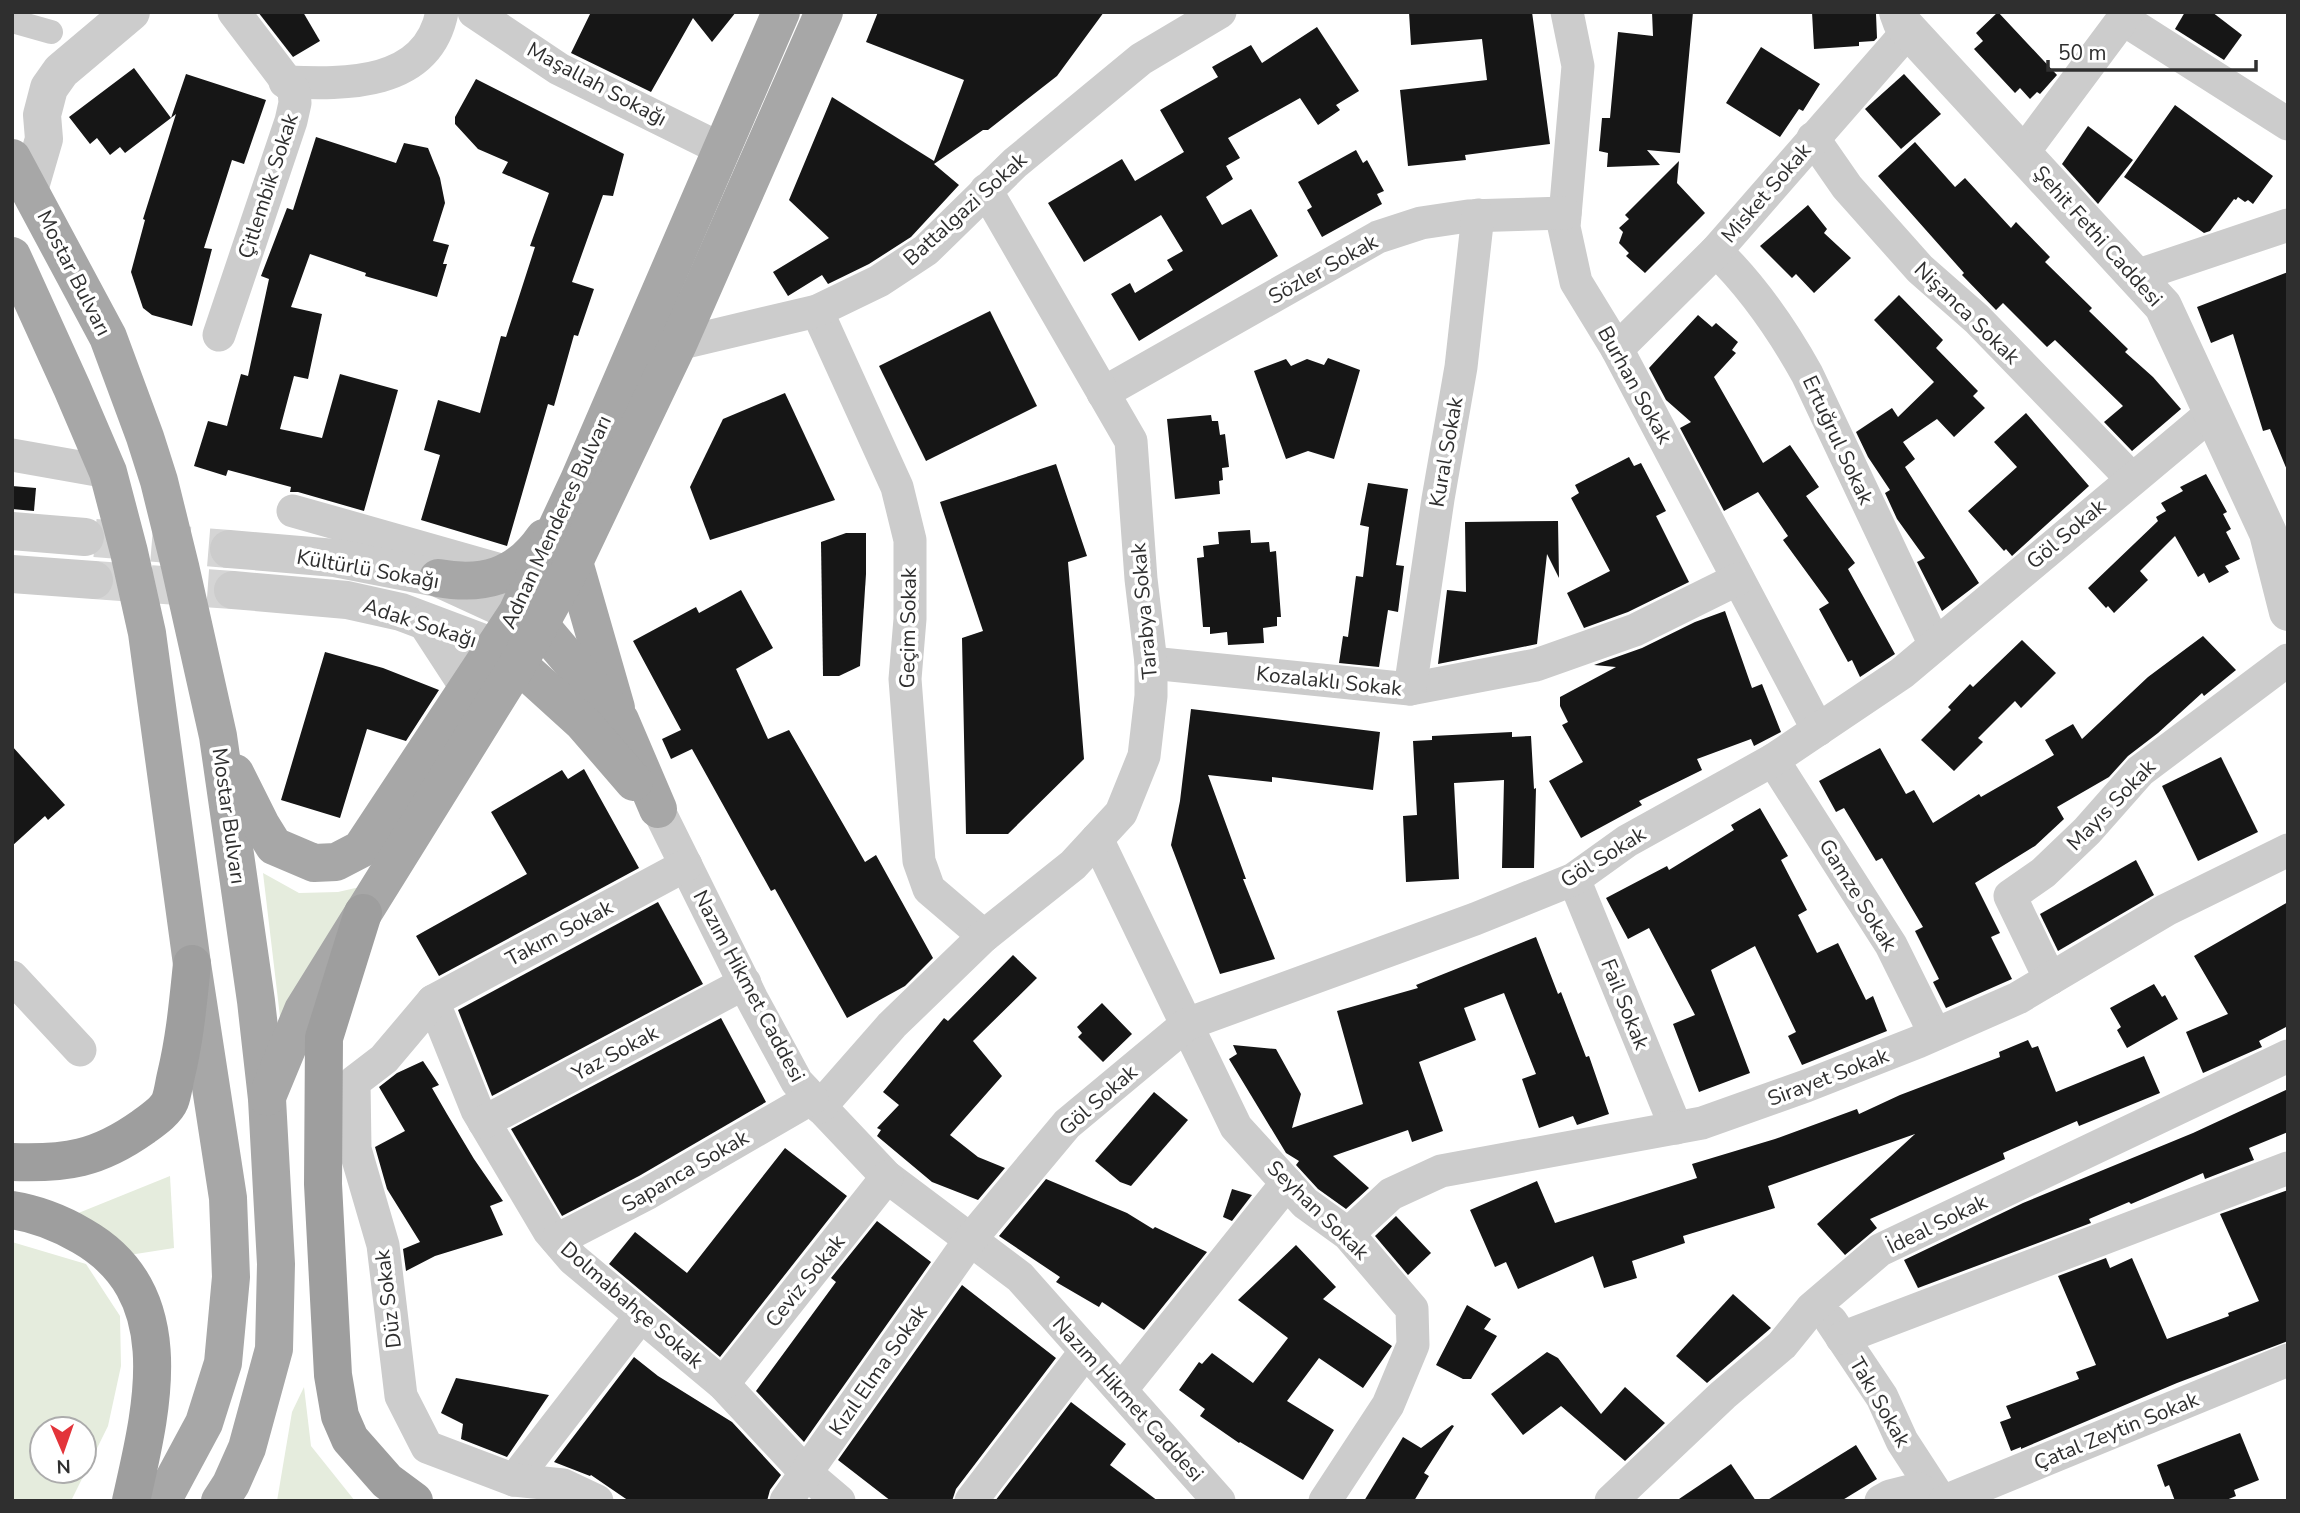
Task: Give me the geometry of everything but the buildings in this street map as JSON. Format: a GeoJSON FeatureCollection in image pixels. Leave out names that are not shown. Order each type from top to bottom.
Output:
{"type":"FeatureCollection","features":[{"type":"Feature","properties":{"kind":"highway"},"geometry":{"type":"LineString","coordinates":[[363,913],[324,1038],[323,1184],[333,1375],[340,1416],[350,1439],[387,1480],[414,1501]]}},
{"type":"Feature","properties":{"kind":"highway"},"geometry":{"type":"LineString","coordinates":[[12,1162],[72,1160],[101,1152],[150,1122],[169,1103],[184,1041],[192,964]]}},
{"type":"Feature","properties":{"kind":"highway"},"geometry":{"type":"LineString","coordinates":[[12,1210],[60,1223],[111,1256],[132,1280],[142,1302],[150,1335],[153,1389],[131,1501]]}},
{"type":"Feature","properties":{"kind":"main road","name":"Adnan Menderes Bulvarı"},"geometry":{"type":"LineString","coordinates":[[528,619],[567,505],[782,12]]}},
{"type":"Feature","properties":{"kind":"main road","name":"Adnan Menderes Bulvarı"},"geometry":{"type":"LineString","coordinates":[[267,1099],[303,1010],[363,913],[506,655],[528,619],[575,562],[678,345],[824,12]]}},
{"type":"Feature","properties":{"kind":"main road","name":"Mostar Bulvarı"},"geometry":{"type":"LineString","coordinates":[[21,173],[108,337],[145,437],[180,566],[218,736],[256,1001],[267,1099],[276,1264],[274,1349],[247,1448],[220,1501]]}},
{"type":"Feature","properties":{"kind":"main road"},"geometry":{"type":"LineString","coordinates":[[15,264],[108,472],[129,552],[147,633],[192,964],[228,1198],[231,1277],[223,1363],[204,1423],[168,1490],[158,1501]]}},
{"type":"Feature","properties":{"kind":"main road"},"geometry":{"type":"LineString","coordinates":[[438,578],[476,582],[508,572],[532,554],[567,505]]}},
{"type":"Feature","properties":{"kind":"main road"},"geometry":{"type":"LineString","coordinates":[[575,562],[620,720],[659,809]]}},
{"type":"Feature","properties":{"kind":"main road"},"geometry":{"type":"LineString","coordinates":[[528,619],[620,720]]}},
{"type":"Feature","properties":{"kind":"main road","name":"Adnan Menderes Bulvarı"},"geometry":{"type":"LineString","coordinates":[[218,736],[244,794],[274,846],[314,863],[337,862],[361,849],[468,686],[506,655]]}},
{"type":"Feature","properties":{"kind":"main road"},"geometry":{"type":"LineString","coordinates":[[506,655],[583,723],[659,809]]}},
{"type":"Feature","properties":{"kind":"street"},"geometry":{"type":"LineString","coordinates":[[86,12],[127,14]]}},
{"type":"Feature","properties":{"kind":"street","name":"Çitlembik Sokak"},"geometry":{"type":"LineString","coordinates":[[219,335],[295,103],[294,92],[234,12]]}},
{"type":"Feature","properties":{"kind":"street"},"geometry":{"type":"LineString","coordinates":[[285,82],[351,82],[402,68],[426,49],[442,12]]}},
{"type":"Feature","properties":{"kind":"street","name":"Maşallah Sokağı"},"geometry":{"type":"LineString","coordinates":[[474,12],[559,69],[723,150]]}},
{"type":"Feature","properties":{"kind":"street","name":"Battalgazi Sokak"},"geometry":{"type":"LineString","coordinates":[[678,345],[817,311],[879,281],[926,250],[1015,163],[1141,59],[1220,12]]}},
{"type":"Feature","properties":{"kind":"street","name":"Burhan Sokak"},"geometry":{"type":"LineString","coordinates":[[1567,12],[1578,66],[1564,227],[1577,282],[1617,349],[1818,730]]}},
{"type":"Feature","properties":{"kind":"street"},"geometry":{"type":"LineString","coordinates":[[21,173],[44,138],[42,115],[49,89],[61,71],[127,14]]}},
{"type":"Feature","properties":{"kind":"street"},"geometry":{"type":"LineString","coordinates":[[2023,153],[2126,15],[2288,124]]}},
{"type":"Feature","properties":{"kind":"street"},"geometry":{"type":"LineString","coordinates":[[12,21],[51,33]]}},
{"type":"Feature","properties":{"kind":"street","name":"Şehit Fethi Caddesi"},"geometry":{"type":"LineString","coordinates":[[1914,24],[2023,153],[2163,306],[2268,533],[2288,612]]}},
{"type":"Feature","properties":{"kind":"street","name":"Misket Sokak"},"geometry":{"type":"LineString","coordinates":[[1617,349],[1716,251],[1914,24]]}},
{"type":"Feature","properties":{"kind":"street","name":"Nişanca Sokak"},"geometry":{"type":"LineString","coordinates":[[1813,138],[1847,187],[1920,269],[1977,318],[2132,479]]}},
{"type":"Feature","properties":{"kind":"street","name":"Tarabya Sokak"},"geometry":{"type":"LineString","coordinates":[[816,1102],[984,936],[1073,865],[1121,813],[1144,756],[1151,696],[1151,663],[1141,579],[1131,441],[986,190]]}},
{"type":"Feature","properties":{"kind":"street","name":"Sözler Sokak"},"geometry":{"type":"LineString","coordinates":[[1103,393],[1378,237],[1421,223],[1478,215],[1565,213]]}},
{"type":"Feature","properties":{"kind":"street","name":"Kural Sokak"},"geometry":{"type":"LineString","coordinates":[[1410,689],[1461,367],[1478,215]]}},
{"type":"Feature","properties":{"kind":"street"},"geometry":{"type":"LineString","coordinates":[[2136,276],[2288,225]]}},
{"type":"Feature","properties":{"kind":"street","name":"Ertuğrul Sokak"},"geometry":{"type":"LineString","coordinates":[[1716,251],[1741,275],[1787,338],[1807,374],[1935,645]]}},
{"type":"Feature","properties":{"kind":"street","name":"Geçim Sokak"},"geometry":{"type":"LineString","coordinates":[[817,311],[897,487],[910,540],[910,620],[905,679],[919,861],[929,889],[984,936]]}},
{"type":"Feature","properties":{"kind":"street","name":"Göl Sokak"},"geometry":{"type":"LineString","coordinates":[[970,1240],[1066,1124],[1188,1024],[1475,919],[1574,879],[1627,841],[1773,760],[1902,673],[2212,413]]}},
{"type":"Feature","properties":{"kind":"street"},"geometry":{"type":"LineString","coordinates":[[12,455],[108,472]]}},
{"type":"Feature","properties":{"kind":"street"},"geometry":{"type":"LineString","coordinates":[[293,511],[508,572]]}},
{"type":"Feature","properties":{"kind":"street"},"geometry":{"type":"LineString","coordinates":[[12,531],[85,537]]}},
{"type":"Feature","properties":{"kind":"street","name":"Kültürlü Sokağı"},"geometry":{"type":"LineString","coordinates":[[229,549],[335,558],[438,578],[528,619]]}},
{"type":"Feature","properties":{"kind":"street"},"geometry":{"type":"LineString","coordinates":[[12,574],[94,580]]}},
{"type":"Feature","properties":{"kind":"street","name":"Kozalaklı Sokak"},"geometry":{"type":"LineString","coordinates":[[1151,663],[1410,689],[1536,665],[1634,630],[1738,579]]}},
{"type":"Feature","properties":{"kind":"street","name":"Adak Sokağı"},"geometry":{"type":"LineString","coordinates":[[233,590],[347,600],[401,612],[506,655]]}},
{"type":"Feature","properties":{"kind":"street"},"geometry":{"type":"LineString","coordinates":[[427,623],[468,686]]}},
{"type":"Feature","properties":{"kind":"street","name":"Mayıs Sokak"},"geometry":{"type":"LineString","coordinates":[[2050,979],[2010,895],[2043,873],[2140,771],[2288,660]]}},
{"type":"Feature","properties":{"kind":"street","name":"Gamze Sokak"},"geometry":{"type":"LineString","coordinates":[[1773,760],[1891,946],[1935,1034]]}},
{"type":"Feature","properties":{"kind":"street","name":"Nazım Hikmet Caddesi"},"geometry":{"type":"LineString","coordinates":[[659,809],[797,1082],[887,1177],[1020,1277],[1219,1501]]}},
{"type":"Feature","properties":{"kind":"street","name":"Seyhan Sokak"},"geometry":{"type":"LineString","coordinates":[[1097,839],[1236,1127],[1305,1203],[1348,1234],[1412,1308],[1413,1345],[1388,1405],[1325,1501]]}},
{"type":"Feature","properties":{"kind":"street","name":"Sirayet Sokak"},"geometry":{"type":"LineString","coordinates":[[1348,1234],[1391,1194],[1441,1171],[1702,1123],[1806,1086],[1935,1034],[2018,998],[2166,910],[2288,850]]}},
{"type":"Feature","properties":{"kind":"street","name":"Takım Sokak"},"geometry":{"type":"LineString","coordinates":[[433,1001],[686,865]]}},
{"type":"Feature","properties":{"kind":"street","name":"Fail Sokak"},"geometry":{"type":"LineString","coordinates":[[1574,879],[1676,1128]]}},
{"type":"Feature","properties":{"kind":"street"},"geometry":{"type":"LineString","coordinates":[[12,977],[80,1050]]}},
{"type":"Feature","properties":{"kind":"street","name":"Yaz Sokak"},"geometry":{"type":"LineString","coordinates":[[484,1122],[745,983]]}},
{"type":"Feature","properties":{"kind":"street","name":"Dolmabahçe Sokak"},"geometry":{"type":"LineString","coordinates":[[433,1001],[477,1110],[529,1199],[557,1240],[573,1259],[723,1384],[806,1473],[839,1501]]}},
{"type":"Feature","properties":{"kind":"street","name":"Düz Sokak"},"geometry":{"type":"LineString","coordinates":[[433,1001],[384,1059],[354,1082],[355,1149],[383,1245],[401,1396],[427,1447],[514,1480],[563,1485],[597,1501]]}},
{"type":"Feature","properties":{"kind":"street","name":"İdeal Sokak"},"geometry":{"type":"LineString","coordinates":[[1611,1501],[1723,1395],[1782,1345],[1812,1308],[1880,1250],[2288,1056]]}},
{"type":"Feature","properties":{"kind":"street","name":"Sapanca Sokak"},"geometry":{"type":"LineString","coordinates":[[557,1240],[816,1102]]}},
{"type":"Feature","properties":{"kind":"street"},"geometry":{"type":"LineString","coordinates":[[1842,1338],[2288,1168]]}},
{"type":"Feature","properties":{"kind":"street","name":"Ceviz Sokak"},"geometry":{"type":"LineString","coordinates":[[723,1384],[887,1177]]}},
{"type":"Feature","properties":{"kind":"street"},"geometry":{"type":"LineString","coordinates":[[1121,1390],[1287,1183]]}},
{"type":"Feature","properties":{"kind":"street","name":"Kızıl Elma Sokak"},"geometry":{"type":"LineString","coordinates":[[786,1501],[970,1240]]}},
{"type":"Feature","properties":{"kind":"street","name":"Takı Sokak"},"geometry":{"type":"LineString","coordinates":[[1819,1304],[1882,1397],[1902,1441],[1942,1501]]}},
{"type":"Feature","properties":{"kind":"street"},"geometry":{"type":"LineString","coordinates":[[514,1480],[640,1317]]}},
{"type":"Feature","properties":{"kind":"street"},"geometry":{"type":"LineString","coordinates":[[971,1501],[1086,1351]]}},
{"type":"Feature","properties":{"kind":"street","name":"Çatal Zeytin Sokak"},"geometry":{"type":"LineString","coordinates":[[1942,1501],[2288,1360]]}},
{"type":"Feature","properties":{"kind":"street"},"geometry":{"type":"LineString","coordinates":[[1881,1501],[1918,1489],[1942,1501]]}},
{"type":"Feature","properties":{"kind":"green space"},"geometry":{"type":"Polygon","coordinates":[[[263,873],[299,893],[338,892],[373,884],[283,1042],[263,873]]]}},
{"type":"Feature","properties":{"kind":"green space"},"geometry":{"type":"Polygon","coordinates":[[[170,1176],[174,1248],[123,1256],[71,1216],[170,1176]]]}},
{"type":"Feature","properties":{"kind":"green space"},"geometry":{"type":"Polygon","coordinates":[[[12,1242],[86,1264],[120,1316],[121,1366],[108,1426],[98,1446],[98,1415],[28,1415],[28,1485],[79,1485],[71,1501],[12,1501],[12,1242]]]}},
{"type":"Feature","properties":{"kind":"green space"},"geometry":{"type":"Polygon","coordinates":[[[304,1387],[311,1446],[355,1501],[277,1501],[292,1412],[304,1387]]]}},
{"type":"Feature","properties":{"kind":"tunnel"},"geometry":{"type":"LineString","coordinates":[[95,538],[229,549]]}},
{"type":"Feature","properties":{"kind":"tunnel"},"geometry":{"type":"LineString","coordinates":[[94,580],[233,590]]}}]}
